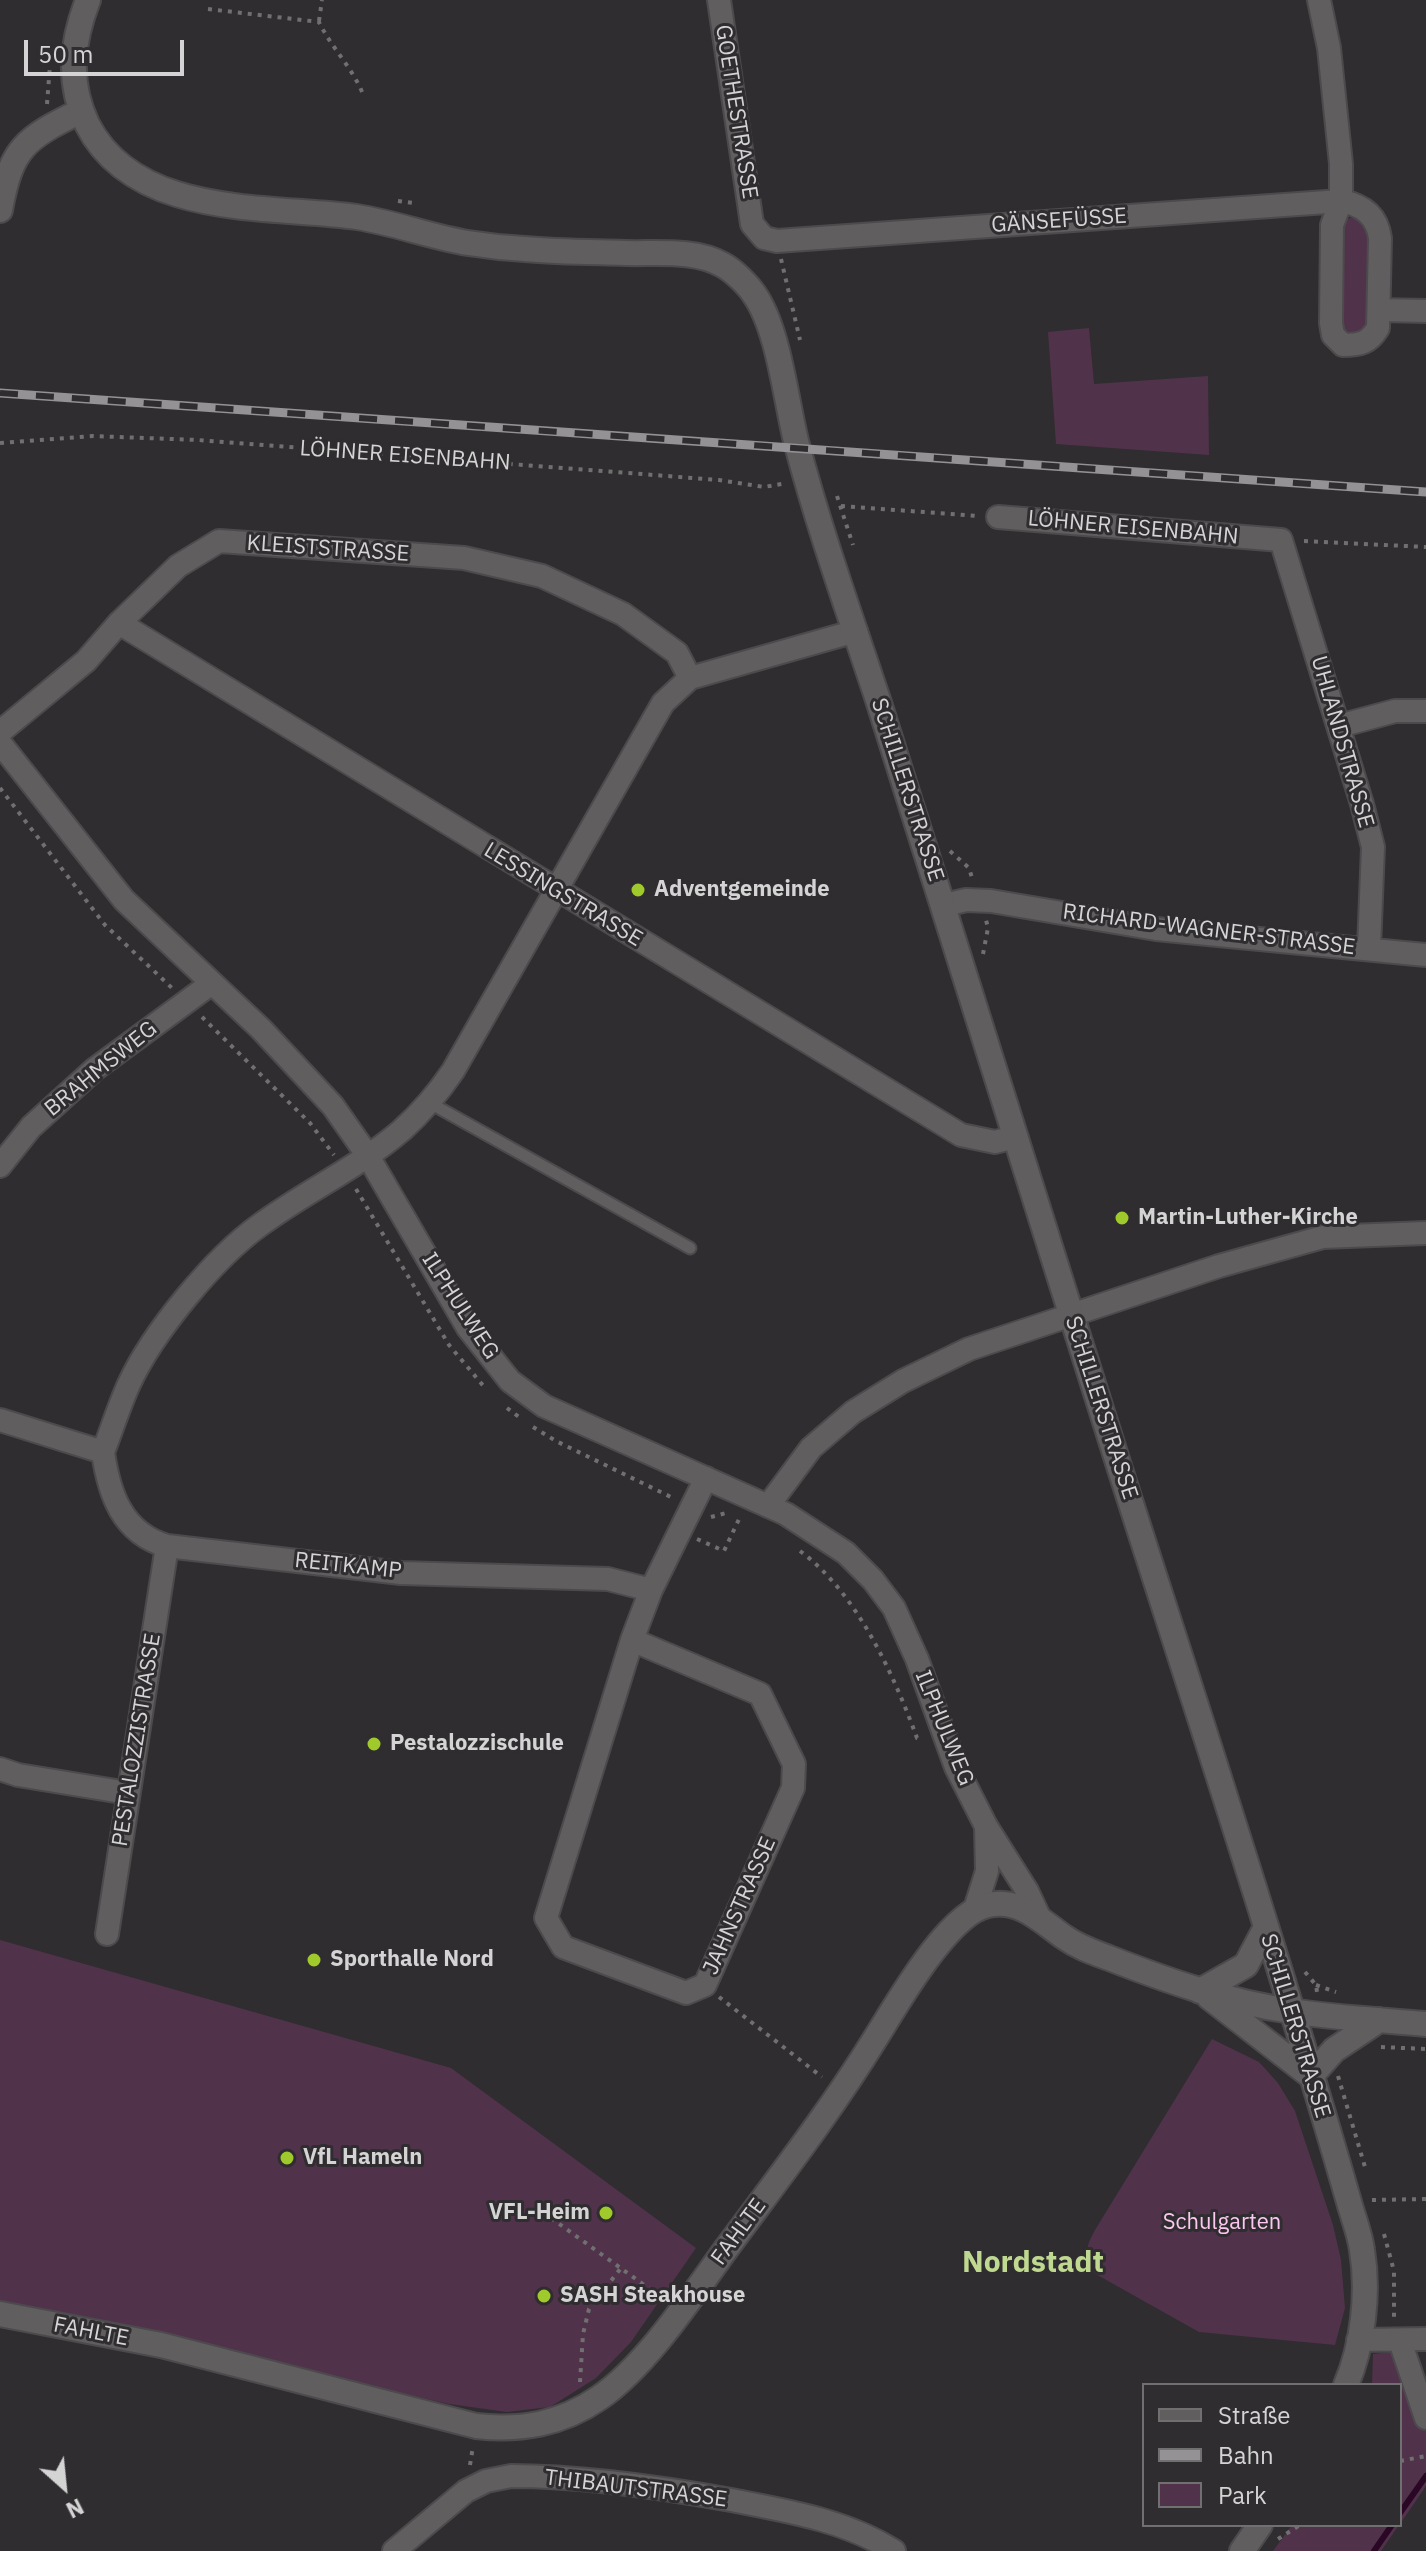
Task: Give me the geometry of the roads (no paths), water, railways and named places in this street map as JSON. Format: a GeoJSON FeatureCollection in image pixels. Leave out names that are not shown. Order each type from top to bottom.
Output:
{"type":"FeatureCollection","features":[{"type":"Feature","properties":{"kind":"main road"},"geometry":{"type":"LineString","coordinates":[[0,210],[8,171],[18,154],[37,134],[81,111],[75,89],[73,61],[75,33],[88,0]]}},
{"type":"Feature","properties":{"kind":"main road","name":"SCHILLERSTRASSE"},"geometry":{"type":"LineString","coordinates":[[81,111],[92,135],[109,155],[148,184],[181,195],[266,211],[376,220],[465,243],[528,250],[695,256],[722,264],[752,290],[764,314],[797,482],[856,631],[945,905],[1349,2202],[1362,2248],[1365,2285],[1358,2340],[1347,2383]]}},
{"type":"Feature","properties":{"kind":"main road"},"geometry":{"type":"LineString","coordinates":[[975,1909],[990,1904],[1025,1909],[1083,1948],[1200,1991],[1291,2011],[1426,2024]]}},
{"type":"Feature","properties":{"kind":"main road","name":"FAHLTE"},"geometry":{"type":"LineString","coordinates":[[0,2314],[161,2345],[476,2426],[501,2429],[533,2426],[559,2419],[586,2406],[619,2382],[680,2311],[842,2093],[933,1953],[955,1924],[975,1909]]}},
{"type":"Feature","properties":{"kind":"main road"},"geometry":{"type":"LineString","coordinates":[[1200,1991],[1246,1965],[1265,1929]]}},
{"type":"Feature","properties":{"kind":"main road"},"geometry":{"type":"LineString","coordinates":[[1200,1991],[1311,2076],[1334,2050],[1379,2020]]}},
{"type":"Feature","properties":{"kind":"main road"},"geometry":{"type":"LineString","coordinates":[[1242,2551],[1259,2527]]}},
{"type":"Feature","properties":{"kind":"street","name":"GOETHESTRASSE"},"geometry":{"type":"LineString","coordinates":[[719,0],[752,224],[764,238],[777,241]]}},
{"type":"Feature","properties":{"kind":"street"},"geometry":{"type":"LineString","coordinates":[[1319,0],[1329,48],[1341,164],[1341,201],[1332,225],[1333,335],[1343,345],[1357,345],[1371,339],[1378,328],[1378,226],[1364,210],[1341,201]]}},
{"type":"Feature","properties":{"kind":"street","name":"GÄNSEFÜSSE"},"geometry":{"type":"LineString","coordinates":[[777,241],[1341,201]]}},
{"type":"Feature","properties":{"kind":"street"},"geometry":{"type":"LineString","coordinates":[[1380,310],[1426,311]]}},
{"type":"Feature","properties":{"kind":"street","name":"LÖHNER EISENBAHN"},"geometry":{"type":"LineString","coordinates":[[998,517],[1281,540]]}},
{"type":"Feature","properties":{"kind":"street","name":"UHLANDSTRASSE"},"geometry":{"type":"LineString","coordinates":[[1281,540],[1373,847],[1369,948]]}},
{"type":"Feature","properties":{"kind":"street","name":"KLEISTSTRASSE"},"geometry":{"type":"LineString","coordinates":[[0,732],[86,661],[119,623],[178,566],[219,541],[464,558],[542,576],[623,614],[677,653],[690,678]]}},
{"type":"Feature","properties":{"kind":"street","name":"LESSINGSTRASSE"},"geometry":{"type":"LineString","coordinates":[[119,623],[555,891],[961,1135],[995,1142],[1015,1137]]}},
{"type":"Feature","properties":{"kind":"street"},"geometry":{"type":"LineString","coordinates":[[0,1420],[103,1452],[130,1381],[166,1325],[208,1271],[257,1227],[368,1156],[401,1131],[430,1103],[453,1071],[663,703],[690,678],[856,631]]}},
{"type":"Feature","properties":{"kind":"street"},"geometry":{"type":"LineString","coordinates":[[1339,726],[1395,711],[1426,711]]}},
{"type":"Feature","properties":{"kind":"street","name":"ILPHULWEG"},"geometry":{"type":"LineString","coordinates":[[0,743],[124,900],[261,1029],[333,1106],[368,1156],[468,1328],[510,1381],[544,1406],[786,1514],[846,1553],[873,1580],[894,1608],[917,1659],[956,1767],[1040,1919]]}},
{"type":"Feature","properties":{"kind":"street","name":"RICHARD-WAGNER-STRASSE"},"geometry":{"type":"LineString","coordinates":[[945,905],[966,900],[991,901],[1156,929],[1426,955]]}},
{"type":"Feature","properties":{"kind":"street","name":"BRAHMSWEG"},"geometry":{"type":"LineString","coordinates":[[0,1166],[31,1127],[95,1069],[212,983]]}},
{"type":"Feature","properties":{"kind":"street"},"geometry":{"type":"LineString","coordinates":[[768,1506],[811,1448],[853,1412],[903,1381],[969,1349],[1219,1266],[1323,1237],[1426,1233]]}},
{"type":"Feature","properties":{"kind":"street","name":"REITKAMP"},"geometry":{"type":"LineString","coordinates":[[103,1452],[107,1480],[116,1506],[134,1529],[153,1542],[167,1546],[401,1573],[608,1579],[651,1590]]}},
{"type":"Feature","properties":{"kind":"street","name":"JAHNSTRASSE"},"geometry":{"type":"LineString","coordinates":[[632,1640],[760,1694],[794,1764],[793,1788],[705,1985],[686,1993],[563,1947],[546,1918],[632,1640],[651,1590],[706,1478]]}},
{"type":"Feature","properties":{"kind":"street","name":"PESTALOZZISTRASSE"},"geometry":{"type":"LineString","coordinates":[[107,1934],[167,1546]]}},
{"type":"Feature","properties":{"kind":"street"},"geometry":{"type":"LineString","coordinates":[[0,1769],[18,1775],[128,1793]]}},
{"type":"Feature","properties":{"kind":"street","name":"ILPHULWEG"},"geometry":{"type":"LineString","coordinates":[[975,1909],[987,1871],[986,1826]]}},
{"type":"Feature","properties":{"kind":"street"},"geometry":{"type":"LineString","coordinates":[[1358,2340],[1426,2339]]}},
{"type":"Feature","properties":{"kind":"street"},"geometry":{"type":"LineString","coordinates":[[1400,2341],[1426,2418]]}},
{"type":"Feature","properties":{"kind":"street","name":"THIBAUTSTRASSE"},"geometry":{"type":"LineString","coordinates":[[394,2551],[466,2491],[486,2481],[511,2476],[670,2489],[806,2515],[858,2532],[894,2551]]}},
{"type":"Feature","properties":{"kind":"lane"},"geometry":{"type":"LineString","coordinates":[[430,1103],[690,1248]]}},
{"type":"Feature","properties":{"kind":"waterway"},"geometry":{"type":"LineString","coordinates":[[1402,2510],[1426,2476]]}},
{"type":"Feature","properties":{"kind":"waterway"},"geometry":{"type":"LineString","coordinates":[[1374,2551],[1391,2527]]}},
{"type":"Feature","properties":{"kind":"railway"},"geometry":{"type":"LineString","coordinates":[[0,393],[1426,492]]}},
{"type":"Feature","properties":{"kind":"place","name":"Adventgemeinde"},"geometry":{"type":"Point","coordinates":[638,890]}},
{"type":"Feature","properties":{"kind":"place","name":"Martin-Luther-Kirche"},"geometry":{"type":"Point","coordinates":[1122,1218]}},
{"type":"Feature","properties":{"kind":"place","name":"Pestalozzischule"},"geometry":{"type":"Point","coordinates":[374,1744]}},
{"type":"Feature","properties":{"kind":"place","name":"Sporthalle Nord"},"geometry":{"type":"Point","coordinates":[314,1960]}},
{"type":"Feature","properties":{"kind":"place","name":"VfL Hameln"},"geometry":{"type":"Point","coordinates":[287,2158]}},
{"type":"Feature","properties":{"kind":"place","name":"VFL-Heim"},"geometry":{"type":"Point","coordinates":[606,2213]}},
{"type":"Feature","properties":{"kind":"place","name":"SASH Steakhouse"},"geometry":{"type":"Point","coordinates":[544,2296]}},
{"type":"Feature","properties":{"kind":"district","name":"Nordstadt"},"geometry":{"type":"Point","coordinates":[1033,2263]}},
{"type":"Feature","properties":{"kind":"park label","name":"Schulgarten"},"geometry":{"type":"Point","coordinates":[1222,2223]}}]}
